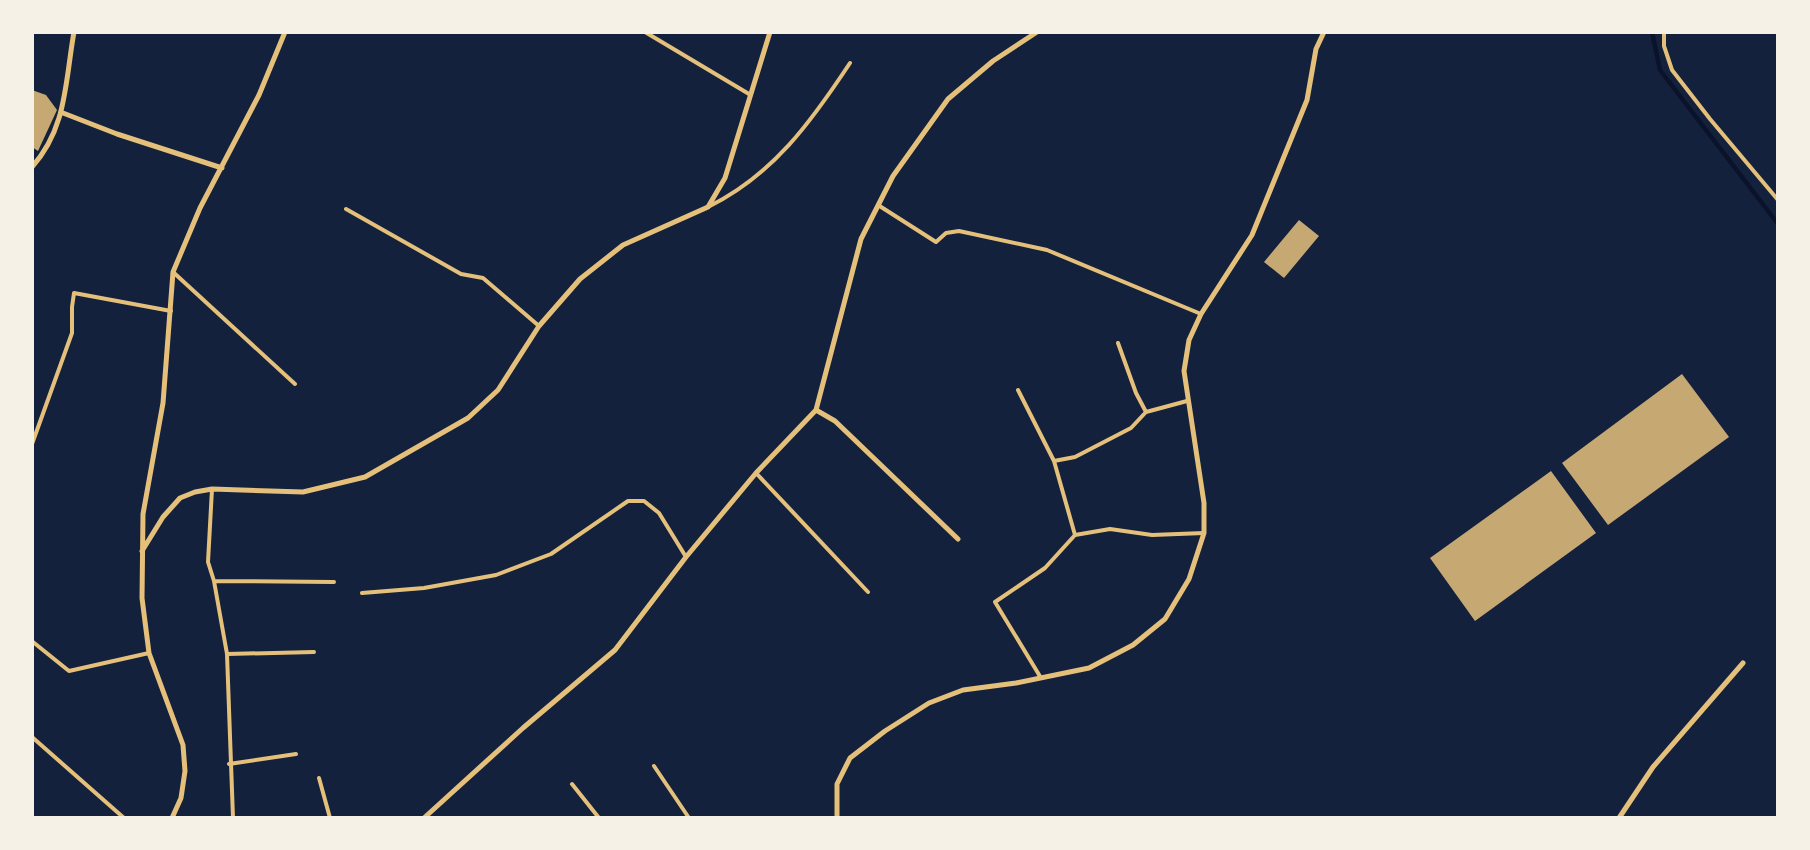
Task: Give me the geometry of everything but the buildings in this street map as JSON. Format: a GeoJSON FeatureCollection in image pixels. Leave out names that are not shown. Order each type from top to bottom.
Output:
{"type":"FeatureCollection","features":[{"type":"Feature","properties":{"kind":"street"},"geometry":{"type":"LineString","coordinates":[[32,167],[52,139],[62,113],[74,32]]}},
{"type":"Feature","properties":{"kind":"street"},"geometry":{"type":"LineString","coordinates":[[172,818],[181,798],[185,771],[184,746],[149,653],[144,632],[142,552],[145,496],[163,403],[173,272],[200,208],[259,95],[285,32]]}},
{"type":"Feature","properties":{"kind":"street"},"geometry":{"type":"LineString","coordinates":[[142,552],[171,505],[180,498],[195,492],[212,490],[303,492],[365,477],[468,418],[498,390],[539,326],[580,279],[623,245],[708,207],[725,178],[749,94],[770,32]]}},
{"type":"Feature","properties":{"kind":"street"},"geometry":{"type":"LineString","coordinates":[[424,818],[523,728],[615,650],[686,557],[756,473],[816,410],[861,239],[893,176],[948,99],[993,61],[1037,32]]}},
{"type":"Feature","properties":{"kind":"street"},"geometry":{"type":"LineString","coordinates":[[837,818],[836,784],[850,758],[885,731],[929,703],[963,690],[1041,678],[1089,668],[1133,645],[1165,619],[1190,579],[1204,533],[1204,504],[1184,371],[1189,340],[1202,314],[1252,236],[1307,100],[1316,49],[1324,32]]}},
{"type":"Feature","properties":{"kind":"street"},"geometry":{"type":"LineString","coordinates":[[62,113],[117,134],[222,168]]}},
{"type":"Feature","properties":{"kind":"street"},"geometry":{"type":"LineString","coordinates":[[816,410],[835,421],[958,539]]}},
{"type":"Feature","properties":{"kind":"street"},"geometry":{"type":"LineString","coordinates":[[1619,818],[1653,767],[1743,663]]}},
{"type":"Feature","properties":{"kind":"lane"},"geometry":{"type":"LineString","coordinates":[[645,32],[749,94]]}},
{"type":"Feature","properties":{"kind":"lane"},"geometry":{"type":"LineString","coordinates":[[1664,32],[1664,46],[1672,70],[1710,119],[1778,200]]}},
{"type":"Feature","properties":{"kind":"lane"},"geometry":{"type":"LineString","coordinates":[[708,207],[733,194],[760,175],[817,113],[850,63]]}},
{"type":"Feature","properties":{"kind":"lane"},"geometry":{"type":"LineString","coordinates":[[878,205],[936,242],[946,234],[959,231],[1047,250],[1202,314]]}},
{"type":"Feature","properties":{"kind":"lane"},"geometry":{"type":"LineString","coordinates":[[346,209],[461,274],[484,278],[539,326]]}},
{"type":"Feature","properties":{"kind":"lane"},"geometry":{"type":"LineString","coordinates":[[173,272],[295,384]]}},
{"type":"Feature","properties":{"kind":"lane"},"geometry":{"type":"LineString","coordinates":[[32,444],[72,333],[74,293],[171,311]]}},
{"type":"Feature","properties":{"kind":"lane"},"geometry":{"type":"LineString","coordinates":[[1118,343],[1136,393],[1146,412]]}},
{"type":"Feature","properties":{"kind":"lane"},"geometry":{"type":"LineString","coordinates":[[1018,390],[1054,461],[1075,535]]}},
{"type":"Feature","properties":{"kind":"lane"},"geometry":{"type":"LineString","coordinates":[[1054,461],[1075,457],[1123,432],[1130,428],[1146,412],[1187,401]]}},
{"type":"Feature","properties":{"kind":"lane"},"geometry":{"type":"LineString","coordinates":[[756,473],[868,592]]}},
{"type":"Feature","properties":{"kind":"lane"},"geometry":{"type":"LineString","coordinates":[[212,490],[208,562],[214,581],[227,654],[229,764],[233,818]]}},
{"type":"Feature","properties":{"kind":"lane"},"geometry":{"type":"LineString","coordinates":[[362,593],[424,588],[496,575],[551,554],[628,501],[644,501],[659,513],[686,557]]}},
{"type":"Feature","properties":{"kind":"lane"},"geometry":{"type":"LineString","coordinates":[[1041,678],[995,602],[1045,568],[1075,535],[1110,528],[1152,535],[1204,533]]}},
{"type":"Feature","properties":{"kind":"lane"},"geometry":{"type":"LineString","coordinates":[[214,581],[334,582]]}},
{"type":"Feature","properties":{"kind":"lane"},"geometry":{"type":"LineString","coordinates":[[33,642],[69,671],[149,653]]}},
{"type":"Feature","properties":{"kind":"lane"},"geometry":{"type":"LineString","coordinates":[[227,654],[314,652]]}},
{"type":"Feature","properties":{"kind":"lane"},"geometry":{"type":"LineString","coordinates":[[32,737],[124,818]]}},
{"type":"Feature","properties":{"kind":"lane"},"geometry":{"type":"LineString","coordinates":[[229,764],[296,754]]}},
{"type":"Feature","properties":{"kind":"lane"},"geometry":{"type":"LineString","coordinates":[[654,766],[689,818]]}},
{"type":"Feature","properties":{"kind":"lane"},"geometry":{"type":"LineString","coordinates":[[319,778],[330,818]]}},
{"type":"Feature","properties":{"kind":"lane"},"geometry":{"type":"LineString","coordinates":[[572,784],[599,818]]}},
{"type":"Feature","properties":{"kind":"waterway"},"geometry":{"type":"LineString","coordinates":[[1652,32],[1660,70],[1778,224]]}}]}
